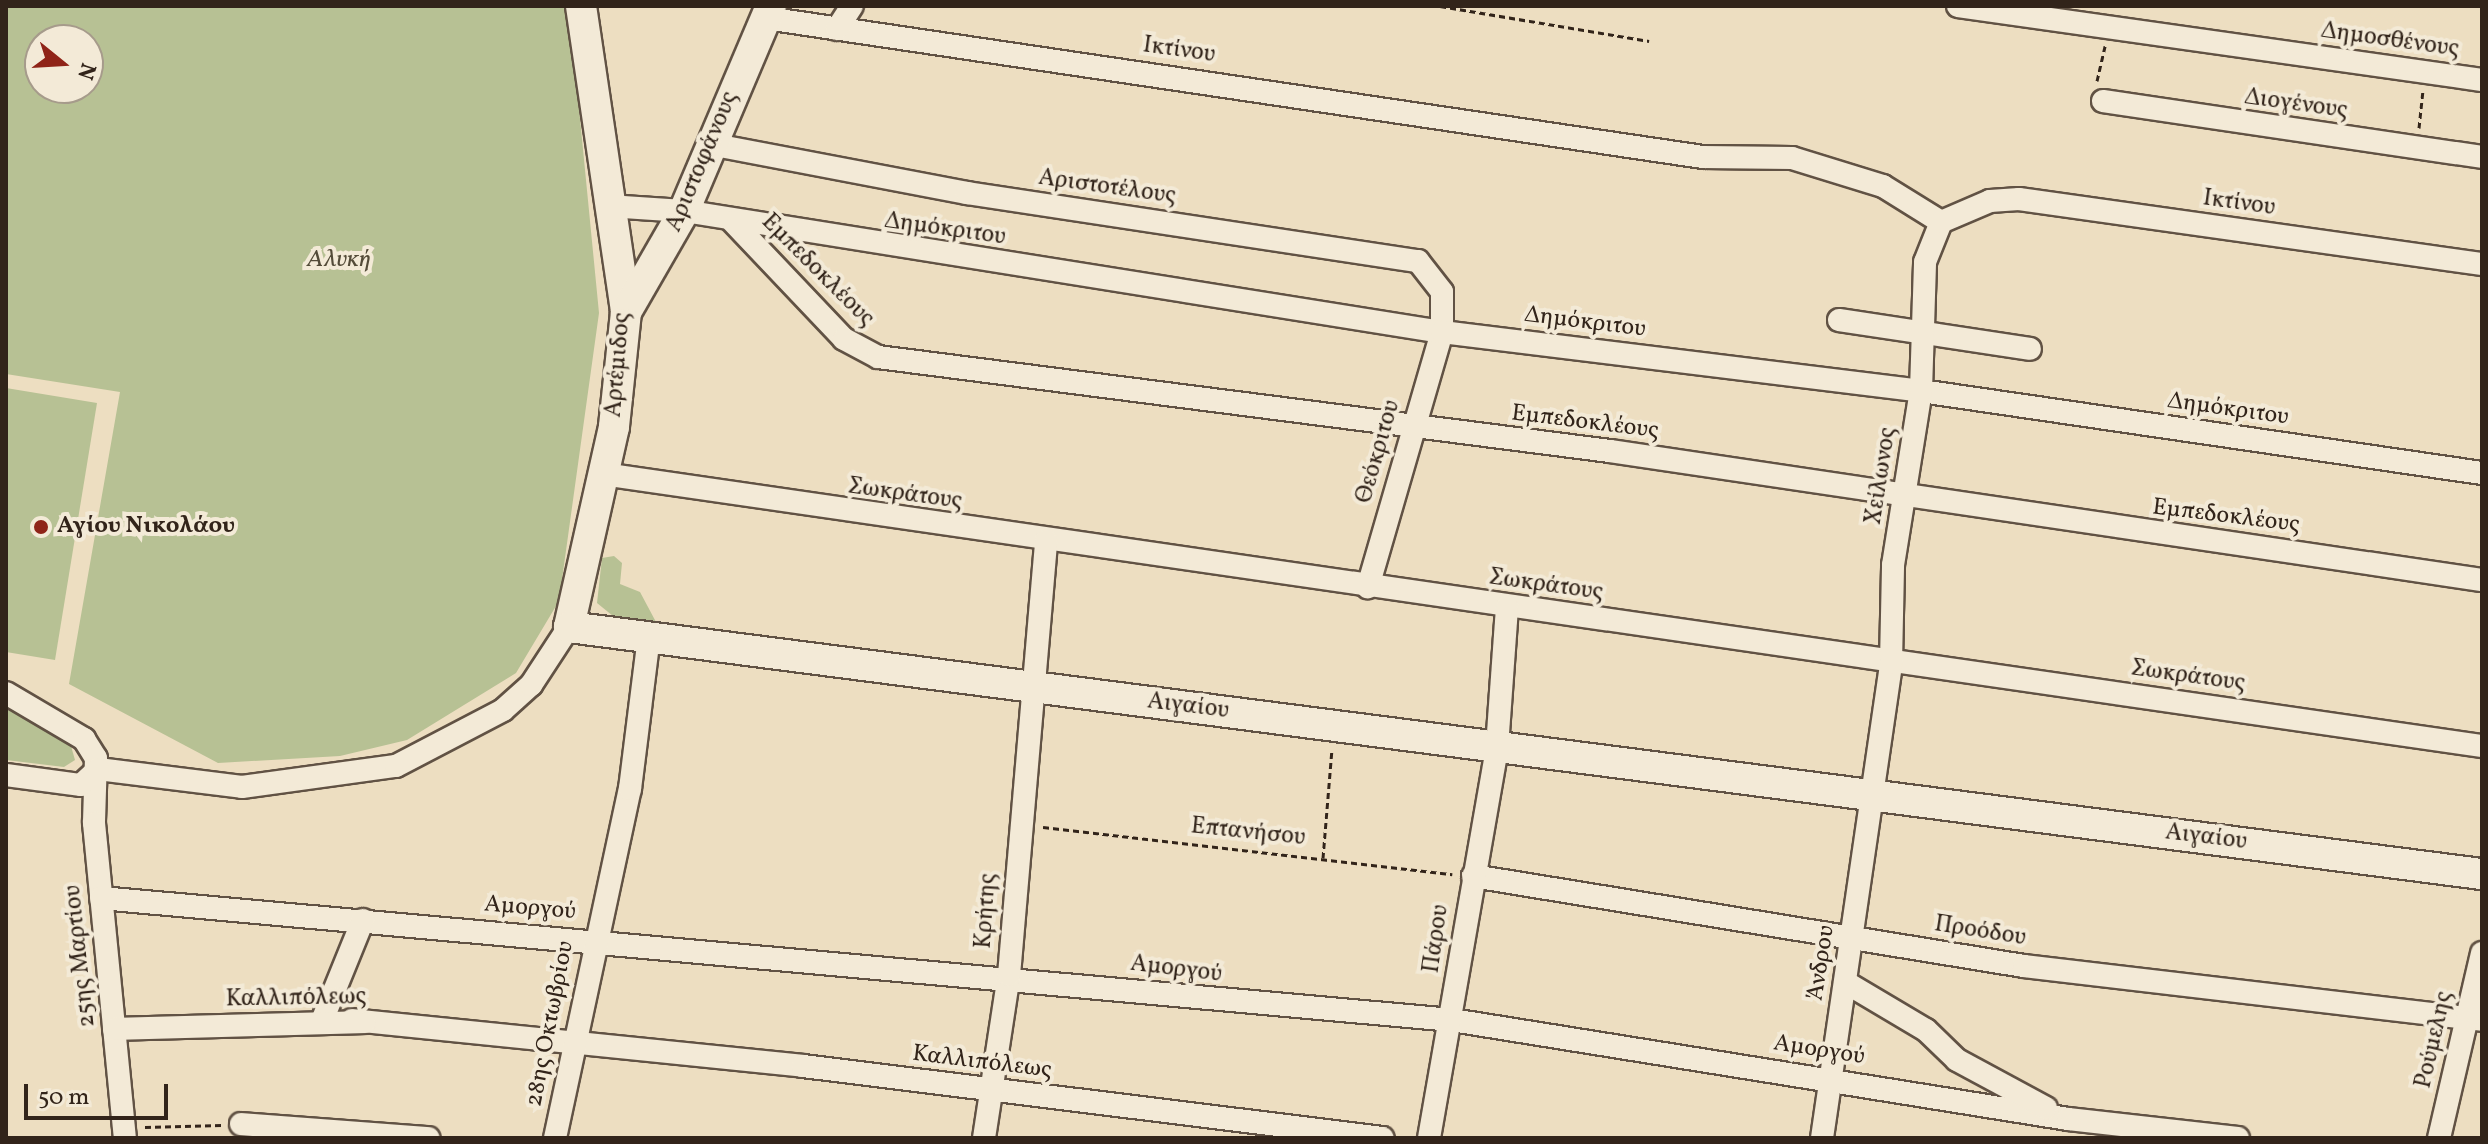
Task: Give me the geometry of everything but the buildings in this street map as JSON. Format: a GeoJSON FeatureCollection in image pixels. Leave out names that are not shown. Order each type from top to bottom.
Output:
{"type":"FeatureCollection","features":[{"type":"Feature","properties":{"kind":"main road","name":"Αρτέμιδος"},"geometry":{"type":"LineString","coordinates":[[569,627],[603,474],[626,312],[581,6]]}},
{"type":"Feature","properties":{"kind":"main road","name":"Αριστοφάνους"},"geometry":{"type":"LineString","coordinates":[[626,312],[684,211],[768,12]]}},
{"type":"Feature","properties":{"kind":"main road","name":"Αιγαίου"},"geometry":{"type":"LineString","coordinates":[[569,627],[2482,874]]}},
{"type":"Feature","properties":{"kind":"street"},"geometry":{"type":"LineString","coordinates":[[836,6],[837,29]]}},
{"type":"Feature","properties":{"kind":"street"},"geometry":{"type":"LineString","coordinates":[[837,29],[852,6]]}},
{"type":"Feature","properties":{"kind":"street","name":"Δημοσθένους"},"geometry":{"type":"LineString","coordinates":[[1958,6],[2110,24],[2482,80]]}},
{"type":"Feature","properties":{"kind":"street","name":"Ικτίνου"},"geometry":{"type":"LineString","coordinates":[[768,12],[837,29],[1703,157],[1792,158],[1883,186],[1941,222],[1990,201],[2019,199],[2482,264]]}},
{"type":"Feature","properties":{"kind":"street","name":"Διογένους"},"geometry":{"type":"LineString","coordinates":[[2103,101],[2482,157]]}},
{"type":"Feature","properties":{"kind":"street","name":"Αριστοτέλους"},"geometry":{"type":"LineString","coordinates":[[710,144],[995,197],[1403,254],[1433,274],[1442,292],[1442,332]]}},
{"type":"Feature","properties":{"kind":"street","name":"Δημόκριτου"},"geometry":{"type":"LineString","coordinates":[[608,206],[684,211],[733,222],[1442,332],[1921,391],[2482,473]]}},
{"type":"Feature","properties":{"kind":"street","name":"Εμπεδοκλέους"},"geometry":{"type":"LineString","coordinates":[[733,222],[804,301],[868,354],[1907,493],[2482,580]]}},
{"type":"Feature","properties":{"kind":"street","name":"Χείλωνος"},"geometry":{"type":"LineString","coordinates":[[1874,795],[1891,663],[1890,596],[1921,391],[1925,262],[1941,222]]}},
{"type":"Feature","properties":{"kind":"street"},"geometry":{"type":"LineString","coordinates":[[1839,320],[2030,349]]}},
{"type":"Feature","properties":{"kind":"street","name":"Θεόκριτου"},"geometry":{"type":"LineString","coordinates":[[1368,587],[1442,332]]}},
{"type":"Feature","properties":{"kind":"street","name":"Σωκράτους"},"geometry":{"type":"LineString","coordinates":[[603,474],[1046,541],[2482,746]]}},
{"type":"Feature","properties":{"kind":"street","name":"Κρήτης"},"geometry":{"type":"LineString","coordinates":[[984,1138],[994,1092],[1009,975],[1019,824],[1046,541]]}},
{"type":"Feature","properties":{"kind":"street","name":"Πάρου"},"geometry":{"type":"LineString","coordinates":[[1429,1138],[1452,1020],[1473,876],[1497,747],[1507,607]]}},
{"type":"Feature","properties":{"kind":"street"},"geometry":{"type":"LineString","coordinates":[[98,769],[242,787],[396,766],[503,710],[531,685],[569,627]]}},
{"type":"Feature","properties":{"kind":"street","name":"28ης Οκτωβρίου"},"geometry":{"type":"LineString","coordinates":[[555,1138],[594,941],[630,789],[649,637]]}},
{"type":"Feature","properties":{"kind":"street"},"geometry":{"type":"LineString","coordinates":[[6,693],[84,739],[98,769]]}},
{"type":"Feature","properties":{"kind":"street"},"geometry":{"type":"LineString","coordinates":[[6,775],[81,785],[98,769]]}},
{"type":"Feature","properties":{"kind":"street","name":"25ης Μαρτίου"},"geometry":{"type":"LineString","coordinates":[[98,769],[101,898],[124,1132]]}},
{"type":"Feature","properties":{"kind":"street","name":"Άνδρου"},"geometry":{"type":"LineString","coordinates":[[1822,1138],[1874,795]]}},
{"type":"Feature","properties":{"kind":"street","name":"Προόδου"},"geometry":{"type":"LineString","coordinates":[[1473,876],[1852,939],[2475,1019]]}},
{"type":"Feature","properties":{"kind":"street","name":"Αμοργού"},"geometry":{"type":"LineString","coordinates":[[101,898],[1009,975],[1246,1005],[1452,1020],[2086,1121],[2238,1138]]}},
{"type":"Feature","properties":{"kind":"street"},"geometry":{"type":"LineString","coordinates":[[322,1021],[363,920]]}},
{"type":"Feature","properties":{"kind":"street","name":"Ρούμελης"},"geometry":{"type":"LineString","coordinates":[[2439,1138],[2475,1019],[2482,953]]}},
{"type":"Feature","properties":{"kind":"street"},"geometry":{"type":"LineString","coordinates":[[1845,982],[1916,1024],[1957,1060],[2032,1102],[2086,1121],[2111,1138]]}},
{"type":"Feature","properties":{"kind":"street","name":"Καλλιπόλεως"},"geometry":{"type":"LineString","coordinates":[[114,1029],[352,1020],[1383,1138]]}},
{"type":"Feature","properties":{"kind":"street"},"geometry":{"type":"LineString","coordinates":[[241,1124],[428,1138]]}},
{"type":"Feature","properties":{"kind":"path"},"geometry":{"type":"LineString","coordinates":[[1440,6],[1649,41]]}},
{"type":"Feature","properties":{"kind":"path"},"geometry":{"type":"LineString","coordinates":[[2103,101],[2095,89],[2110,24]]}},
{"type":"Feature","properties":{"kind":"path"},"geometry":{"type":"LineString","coordinates":[[2417,149],[2426,73]]}},
{"type":"Feature","properties":{"kind":"path"},"geometry":{"type":"LineString","coordinates":[[1323,859],[1334,726]]}},
{"type":"Feature","properties":{"kind":"path","name":"Επτανήσου"},"geometry":{"type":"LineString","coordinates":[[1019,824],[1473,876]]}},
{"type":"Feature","properties":{"kind":"path"},"geometry":{"type":"LineString","coordinates":[[124,1132],[241,1124]]}},
{"type":"Feature","properties":{"kind":"green space","name":"Αλυκή"},"geometry":{"type":"Polygon","coordinates":[[[6,6],[569,6],[599,313],[559,601],[516,673],[407,740],[340,756],[218,763],[69,684],[120,392],[6,374],[6,6]]]}},
{"type":"Feature","properties":{"kind":"green space","name":"Αγίου Νικολάου"},"geometry":{"type":"Polygon","coordinates":[[[6,388],[97,403],[55,660],[6,652],[6,388]]]}},
{"type":"Feature","properties":{"kind":"green space"},"geometry":{"type":"Polygon","coordinates":[[[614,556],[622,563],[620,584],[640,592],[656,622],[613,616],[597,603],[602,558],[614,556]]]}},
{"type":"Feature","properties":{"kind":"green space"},"geometry":{"type":"Polygon","coordinates":[[[6,709],[69,739],[75,760],[64,767],[6,760],[6,709]]]}},
{"type":"Feature","properties":{"kind":"place","name":"Αγίου Νικολάου"},"geometry":{"type":"Point","coordinates":[41,527]}}]}
